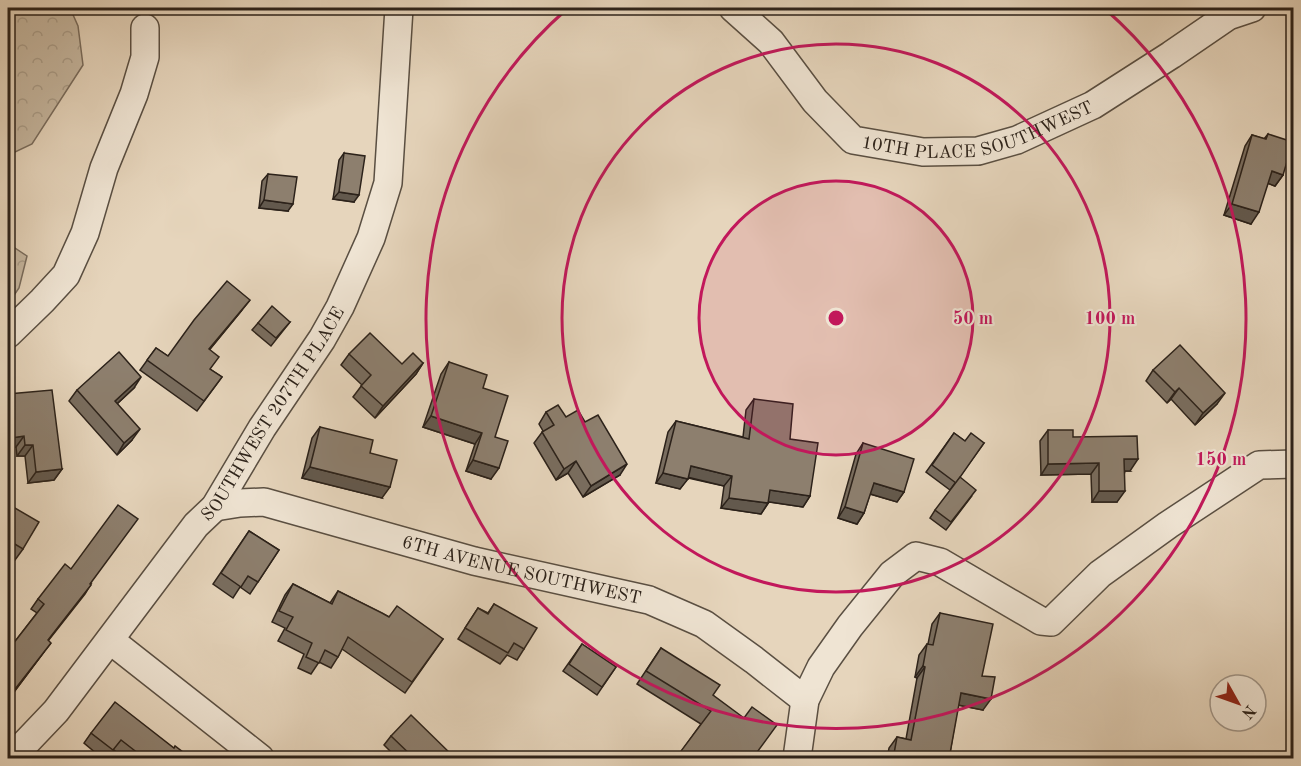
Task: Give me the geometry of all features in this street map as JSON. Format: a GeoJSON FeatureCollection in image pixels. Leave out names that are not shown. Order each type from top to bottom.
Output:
{"type":"FeatureCollection","features":[{"type":"Feature","properties":{"kind":"street","name":"SOUTHWEST 207TH PLACE"},"geometry":{"type":"LineString","coordinates":[[9,759],[56,711],[196,525],[215,507],[262,428],[322,339],[340,307],[371,238],[388,183],[399,8]]}},
{"type":"Feature","properties":{"kind":"street","name":"10TH PLACE SOUTHWEST"},"geometry":{"type":"LineString","coordinates":[[733,8],[771,42],[815,101],[853,140],[923,153],[978,151],[1017,140],[1093,105],[1228,16],[1252,8]]}},
{"type":"Feature","properties":{"kind":"street"},"geometry":{"type":"LineString","coordinates":[[8,334],[66,275],[86,233],[104,168],[134,94],[146,57],[145,28]]}},
{"type":"Feature","properties":{"kind":"street"},"geometry":{"type":"LineString","coordinates":[[798,759],[805,700],[821,667],[850,626],[892,574],[916,556],[940,562],[1041,621],[1051,622],[1100,574],[1168,525],[1259,465],[1293,464]]}},
{"type":"Feature","properties":{"kind":"street","name":"6TH AVENUE SOUTHWEST"},"geometry":{"type":"LineString","coordinates":[[215,507],[240,502],[264,502],[474,561],[649,600],[704,624],[805,700]]}},
{"type":"Feature","properties":{"kind":"street"},"geometry":{"type":"LineString","coordinates":[[110,640],[260,759]]}},
{"type":"Feature","properties":{"kind":"green space"},"geometry":{"type":"Polygon","coordinates":[[[8,8],[70,8],[78,26],[83,65],[32,144],[13,153],[8,152],[8,8]]]}},
{"type":"Feature","properties":{"kind":"green space"},"geometry":{"type":"Polygon","coordinates":[[[8,245],[27,256],[19,288],[8,304],[8,245]]]}},
{"type":"Feature","properties":{"kind":"building"},"geometry":{"type":"Polygon","coordinates":[[[1268,134],[1293,142],[1283,175],[1272,171],[1259,212],[1232,204],[1252,135],[1266,139],[1268,134]]]}},
{"type":"Feature","properties":{"kind":"building"},"geometry":{"type":"Polygon","coordinates":[[[344,153],[365,156],[359,195],[339,192],[344,153]]]}},
{"type":"Feature","properties":{"kind":"building"},"geometry":{"type":"Polygon","coordinates":[[[268,174],[297,177],[293,204],[264,200],[268,174]]]}},
{"type":"Feature","properties":{"kind":"building"},"geometry":{"type":"Polygon","coordinates":[[[227,281],[250,300],[209,349],[219,357],[210,369],[222,377],[204,401],[147,360],[156,348],[168,356],[194,320],[227,281]]]}},
{"type":"Feature","properties":{"kind":"building"},"geometry":{"type":"Polygon","coordinates":[[[272,306],[290,322],[276,338],[258,323],[272,306]]]}},
{"type":"Feature","properties":{"kind":"building"},"geometry":{"type":"Polygon","coordinates":[[[370,333],[402,364],[413,353],[423,363],[383,406],[361,386],[371,375],[349,354],[370,333]]]}},
{"type":"Feature","properties":{"kind":"building"},"geometry":{"type":"Polygon","coordinates":[[[1180,345],[1225,393],[1203,413],[1179,388],[1175,392],[1153,370],[1180,345]]]}},
{"type":"Feature","properties":{"kind":"building"},"geometry":{"type":"Polygon","coordinates":[[[119,352],[141,377],[115,401],[140,429],[124,443],[77,390],[119,352]]]}},
{"type":"Feature","properties":{"kind":"building"},"geometry":{"type":"Polygon","coordinates":[[[449,362],[487,375],[483,388],[508,396],[495,437],[508,441],[499,468],[473,460],[482,433],[431,416],[449,362]]]}},
{"type":"Feature","properties":{"kind":"building"},"geometry":{"type":"Polygon","coordinates":[[[52,390],[62,469],[36,472],[33,445],[25,445],[24,436],[11,438],[8,394],[52,390]]]}},
{"type":"Feature","properties":{"kind":"building"},"geometry":{"type":"Polygon","coordinates":[[[754,399],[793,404],[790,439],[818,443],[810,496],[770,490],[768,503],[729,498],[732,476],[691,466],[688,479],[663,473],[676,421],[749,439],[754,399]]]}},
{"type":"Feature","properties":{"kind":"building"},"geometry":{"type":"Polygon","coordinates":[[[558,405],[566,417],[578,410],[585,422],[598,415],[627,464],[591,486],[576,461],[564,469],[542,432],[554,425],[546,412],[558,405]]]}},
{"type":"Feature","properties":{"kind":"building"},"geometry":{"type":"Polygon","coordinates":[[[320,427],[373,440],[370,453],[397,460],[390,487],[310,467],[320,427]]]}},
{"type":"Feature","properties":{"kind":"building"},"geometry":{"type":"Polygon","coordinates":[[[1048,430],[1073,430],[1073,437],[1137,436],[1138,459],[1124,459],[1125,491],[1099,491],[1099,463],[1048,464],[1048,430]]]}},
{"type":"Feature","properties":{"kind":"building"},"geometry":{"type":"Polygon","coordinates":[[[954,433],[965,441],[971,433],[984,443],[956,483],[932,465],[954,433]]]}},
{"type":"Feature","properties":{"kind":"building"},"geometry":{"type":"Polygon","coordinates":[[[863,443],[914,459],[904,492],[874,483],[864,513],[845,507],[863,443]]]}},
{"type":"Feature","properties":{"kind":"building"},"geometry":{"type":"Polygon","coordinates":[[[960,477],[976,490],[951,522],[935,510],[960,477]]]}},
{"type":"Feature","properties":{"kind":"building"},"geometry":{"type":"Polygon","coordinates":[[[8,504],[39,522],[23,549],[8,540],[8,504]]]}},
{"type":"Feature","properties":{"kind":"building"},"geometry":{"type":"Polygon","coordinates":[[[118,505],[138,519],[48,640],[51,643],[12,693],[8,695],[8,640],[13,644],[44,604],[38,599],[65,564],[71,569],[118,505]]]}},
{"type":"Feature","properties":{"kind":"building"},"geometry":{"type":"Polygon","coordinates":[[[249,531],[279,550],[258,582],[248,576],[241,587],[221,573],[249,531]]]}},
{"type":"Feature","properties":{"kind":"building"},"geometry":{"type":"Polygon","coordinates":[[[293,584],[332,604],[338,591],[389,617],[397,606],[443,639],[412,682],[348,637],[338,657],[325,650],[319,663],[306,657],[312,643],[286,630],[293,617],[279,611],[293,584]]]}},
{"type":"Feature","properties":{"kind":"building"},"geometry":{"type":"Polygon","coordinates":[[[494,604],[537,628],[524,649],[514,643],[508,653],[465,628],[478,608],[488,614],[494,604]]]}},
{"type":"Feature","properties":{"kind":"building"},"geometry":{"type":"Polygon","coordinates":[[[940,613],[993,624],[982,676],[995,677],[991,699],[961,693],[949,759],[893,759],[897,737],[911,740],[925,667],[923,666],[927,644],[933,645],[940,613]]]}},
{"type":"Feature","properties":{"kind":"building"},"geometry":{"type":"Polygon","coordinates":[[[582,644],[616,667],[602,687],[569,664],[582,644]]]}},
{"type":"Feature","properties":{"kind":"building"},"geometry":{"type":"Polygon","coordinates":[[[661,648],[720,685],[713,695],[744,718],[752,707],[777,725],[752,759],[683,759],[678,755],[711,711],[646,671],[661,648]]]}},
{"type":"Feature","properties":{"kind":"building"},"geometry":{"type":"Polygon","coordinates":[[[115,702],[174,748],[175,746],[192,759],[149,759],[121,740],[113,750],[91,733],[115,702]]]}},
{"type":"Feature","properties":{"kind":"building"},"geometry":{"type":"Polygon","coordinates":[[[411,715],[456,759],[415,759],[391,736],[411,715]]]}}]}
